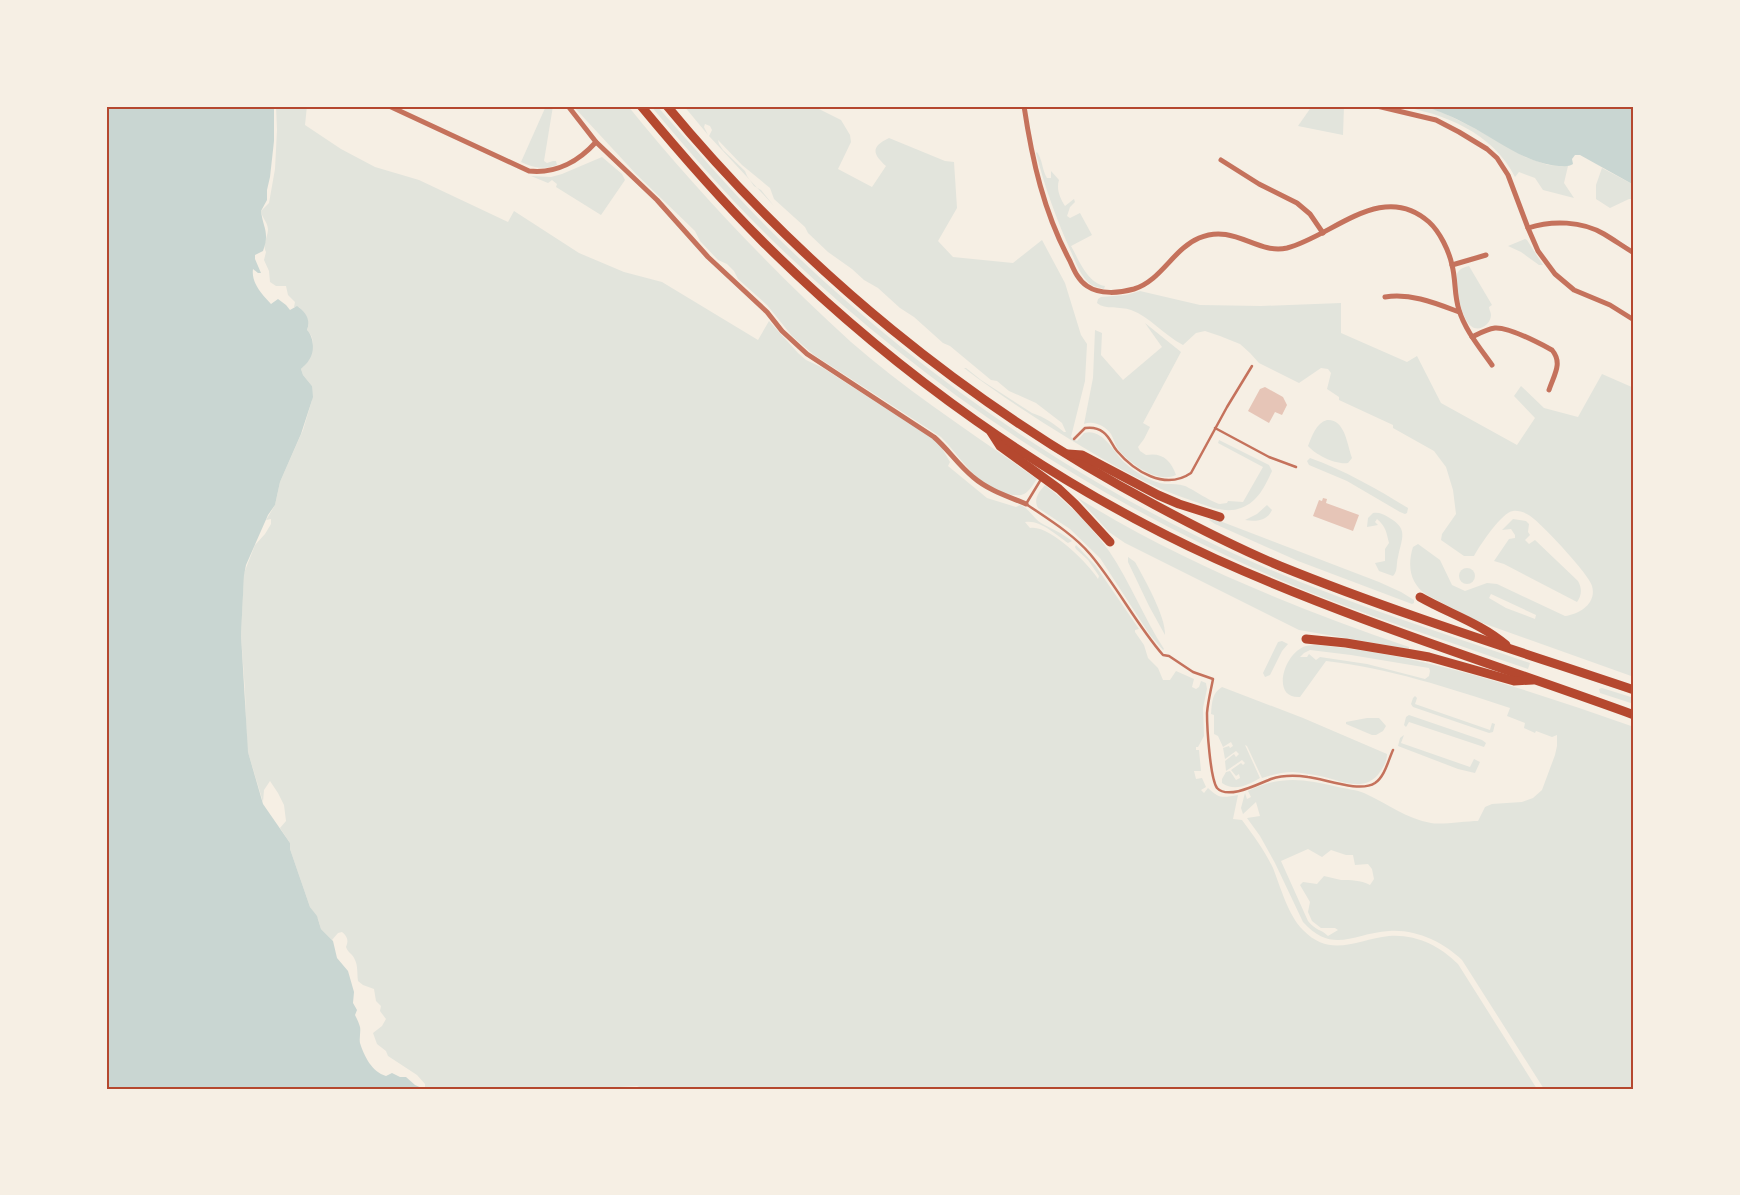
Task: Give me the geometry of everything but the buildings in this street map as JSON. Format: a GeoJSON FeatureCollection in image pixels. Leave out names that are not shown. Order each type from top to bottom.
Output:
{"type":"FeatureCollection","features":[{"type":"Feature","properties":{"kind":"highway"},"geometry":{"type":"LineString","coordinates":[[641,106],[711,187],[785,262],[847,320],[950,402],[1053,470],[1164,534],[1301,596],[1634,715]]}},
{"type":"Feature","properties":{"kind":"highway"},"geometry":{"type":"LineString","coordinates":[[667,106],[742,190],[798,247],[842,288],[963,385],[1066,454],[1190,524],[1279,565],[1396,610],[1634,690]]}},
{"type":"Feature","properties":{"kind":"highway"},"geometry":{"type":"LineString","coordinates":[[990,429],[1000,446],[1059,489],[1076,504],[1110,542]]}},
{"type":"Feature","properties":{"kind":"highway"},"geometry":{"type":"LineString","coordinates":[[1066,454],[1082,455],[1158,496],[1220,516]]}},
{"type":"Feature","properties":{"kind":"highway"},"geometry":{"type":"LineString","coordinates":[[1420,597],[1492,633],[1510,648]]}},
{"type":"Feature","properties":{"kind":"highway"},"geometry":{"type":"LineString","coordinates":[[1306,639],[1346,643],[1429,657],[1514,681],[1538,680]]}},
{"type":"Feature","properties":{"kind":"street"},"geometry":{"type":"LineString","coordinates":[[389,106],[530,171],[544,173],[558,169],[587,152],[596,142]]}},
{"type":"Feature","properties":{"kind":"street"},"geometry":{"type":"LineString","coordinates":[[568,106],[596,142],[657,200],[708,257],[807,354],[934,437],[944,445],[969,473],[984,485],[1026,504]]}},
{"type":"Feature","properties":{"kind":"street"},"geometry":{"type":"LineString","coordinates":[[1024,106],[1028,135],[1041,189],[1056,233],[1079,278],[1086,286],[1105,292],[1120,292],[1147,283],[1189,244],[1207,235],[1231,235],[1267,247],[1282,249],[1301,244],[1351,217],[1371,210],[1392,206],[1417,214],[1430,223],[1444,246],[1452,265],[1459,312],[1472,337],[1492,365]]}},
{"type":"Feature","properties":{"kind":"street"},"geometry":{"type":"LineString","coordinates":[[1376,106],[1436,120],[1487,149],[1497,158],[1508,175],[1538,251],[1558,277],[1574,290],[1610,305],[1634,320]]}},
{"type":"Feature","properties":{"kind":"street"},"geometry":{"type":"LineString","coordinates":[[1221,160],[1259,184],[1297,203],[1310,214],[1322,233]]}},
{"type":"Feature","properties":{"kind":"street"},"geometry":{"type":"LineString","coordinates":[[1528,228],[1550,223],[1583,225],[1603,233],[1634,253]]}},
{"type":"Feature","properties":{"kind":"street"},"geometry":{"type":"LineString","coordinates":[[1452,265],[1486,255]]}},
{"type":"Feature","properties":{"kind":"street"},"geometry":{"type":"LineString","coordinates":[[1385,297],[1409,296],[1459,312]]}},
{"type":"Feature","properties":{"kind":"street"},"geometry":{"type":"LineString","coordinates":[[1472,337],[1496,328],[1507,330],[1552,350],[1558,356],[1558,363],[1549,390]]}},
{"type":"Feature","properties":{"kind":"lane"},"geometry":{"type":"LineString","coordinates":[[1074,439],[1085,428],[1095,428],[1104,433],[1115,449],[1137,469],[1151,477],[1160,480],[1184,478],[1191,474],[1226,407],[1252,366]]}},
{"type":"Feature","properties":{"kind":"lane"},"geometry":{"type":"LineString","coordinates":[[1215,428],[1269,457],[1296,467]]}},
{"type":"Feature","properties":{"kind":"lane"},"geometry":{"type":"LineString","coordinates":[[1040,481],[1026,504],[1089,552],[1105,572],[1150,640],[1163,655],[1169,656],[1193,672],[1213,679],[1207,712],[1210,754],[1215,784],[1221,791],[1229,793],[1242,790],[1282,776],[1307,776],[1363,787],[1375,783],[1379,779],[1393,750]]}},
{"type":"Feature","properties":{"kind":"shaded area"},"geometry":{"type":"Polygon","coordinates":[[[106,106],[274,106],[274,141],[270,177],[267,200],[261,211],[266,239],[263,251],[255,255],[261,273],[253,269],[253,274],[258,288],[271,304],[278,299],[290,310],[297,306],[307,316],[307,330],[312,340],[313,349],[311,357],[301,369],[303,375],[312,386],[313,397],[301,434],[280,482],[275,505],[268,515],[246,565],[244,575],[241,635],[248,752],[263,804],[290,843],[290,849],[310,907],[317,916],[321,929],[333,941],[337,958],[348,971],[354,992],[353,1003],[357,1010],[355,1015],[360,1027],[360,1043],[366,1058],[381,1074],[386,1076],[392,1073],[400,1077],[406,1077],[415,1085],[424,1089],[106,1089],[106,106]]]}},
{"type":"Feature","properties":{"kind":"shaded area"},"geometry":{"type":"Polygon","coordinates":[[[276,106],[307,106],[305,125],[341,149],[375,167],[419,180],[508,222],[514,211],[579,253],[624,272],[662,282],[758,340],[769,321],[806,360],[823,368],[935,440],[950,462],[948,466],[987,498],[1016,507],[1020,505],[1041,523],[1072,541],[1068,543],[1042,525],[1025,522],[1030,528],[1038,528],[1047,532],[1068,546],[1098,579],[1099,576],[1088,560],[1076,549],[1076,545],[1095,565],[1139,629],[1135,630],[1135,632],[1144,645],[1148,658],[1158,668],[1163,680],[1170,680],[1176,671],[1194,679],[1192,687],[1196,689],[1201,681],[1206,683],[1207,689],[1203,708],[1204,736],[1198,747],[1196,747],[1196,750],[1199,750],[1201,771],[1194,771],[1196,779],[1202,778],[1206,787],[1201,790],[1204,793],[1208,788],[1219,796],[1238,795],[1233,819],[1242,820],[1263,849],[1273,868],[1289,909],[1303,930],[1313,939],[1324,944],[1345,945],[1389,936],[1399,936],[1427,942],[1443,952],[1458,964],[1537,1089],[644,1089],[637,1086],[582,1089],[425,1089],[425,1084],[417,1075],[388,1056],[386,1051],[377,1044],[373,1033],[382,1026],[386,1019],[380,1011],[381,1006],[376,1001],[374,989],[358,981],[356,962],[346,947],[347,938],[345,935],[342,932],[338,933],[332,940],[321,929],[318,919],[310,907],[290,849],[290,843],[280,828],[286,821],[284,805],[270,781],[264,790],[263,802],[247,749],[241,635],[244,573],[255,545],[271,524],[271,519],[266,520],[275,505],[280,482],[303,430],[312,400],[312,386],[303,375],[301,369],[313,345],[311,335],[307,330],[308,320],[299,307],[294,307],[295,302],[288,295],[286,286],[276,286],[270,282],[269,271],[264,260],[268,229],[261,211],[269,203],[275,169],[276,106]]]}},
{"type":"Feature","properties":{"kind":"shaded area"},"geometry":{"type":"Polygon","coordinates":[[[546,106],[553,106],[544,161],[547,163],[556,161],[557,165],[539,168],[521,162],[546,106]]]}},
{"type":"Feature","properties":{"kind":"shaded area"},"geometry":{"type":"Polygon","coordinates":[[[573,106],[628,106],[707,198],[821,314],[851,342],[896,379],[1037,479],[1030,489],[1024,494],[1013,495],[1001,492],[981,481],[941,437],[814,355],[792,336],[767,305],[738,279],[734,271],[727,264],[718,260],[700,241],[695,231],[636,174],[573,106]]]}},
{"type":"Feature","properties":{"kind":"shaded area"},"geometry":{"type":"Polygon","coordinates":[[[651,106],[657,106],[747,207],[832,289],[944,381],[1003,423],[1127,499],[1191,533],[1257,564],[1358,604],[1530,663],[1528,669],[1371,615],[1278,579],[1208,547],[1140,512],[1074,474],[1010,433],[947,389],[828,292],[740,208],[651,106]]]}},
{"type":"Feature","properties":{"kind":"shaded area"},"geometry":{"type":"Polygon","coordinates":[[[684,106],[813,106],[841,120],[850,135],[851,142],[838,169],[872,187],[886,166],[878,158],[876,148],[889,138],[945,161],[954,162],[957,208],[938,241],[953,257],[1013,263],[1042,240],[1065,283],[1081,335],[1087,344],[1085,381],[1071,437],[1077,441],[1084,433],[1091,432],[1097,434],[1129,466],[1155,482],[1185,486],[1220,504],[1227,503],[1228,501],[1243,502],[1263,467],[1218,443],[1219,440],[1269,465],[1272,471],[1260,493],[1252,502],[1235,510],[1211,507],[1177,495],[1146,482],[1116,466],[1016,405],[964,368],[1032,413],[1066,432],[1062,423],[1036,403],[1009,391],[997,381],[991,380],[950,346],[943,343],[914,317],[900,308],[878,288],[864,280],[828,252],[808,233],[805,227],[774,199],[770,188],[742,165],[718,140],[723,150],[745,171],[750,180],[709,136],[712,130],[710,126],[705,124],[704,127],[708,135],[684,106]]]}},
{"type":"Feature","properties":{"kind":"shaded area"},"geometry":{"type":"Polygon","coordinates":[[[1312,106],[1344,106],[1343,135],[1298,126],[1312,106]]]}},
{"type":"Feature","properties":{"kind":"shaded area"},"geometry":{"type":"Polygon","coordinates":[[[1398,106],[1425,106],[1480,131],[1525,157],[1548,165],[1568,166],[1564,183],[1574,198],[1543,190],[1535,178],[1519,172],[1515,177],[1506,162],[1494,148],[1466,128],[1433,114],[1398,106]]]}},
{"type":"Feature","properties":{"kind":"shaded area"},"geometry":{"type":"Polygon","coordinates":[[[1425,106],[1634,106],[1634,185],[1580,155],[1575,155],[1572,159],[1573,164],[1568,166],[1546,164],[1523,156],[1479,131],[1425,106]]]}},
{"type":"Feature","properties":{"kind":"shaded area"},"geometry":{"type":"Polygon","coordinates":[[[1037,152],[1047,178],[1051,178],[1051,171],[1059,180],[1059,193],[1065,206],[1074,199],[1075,202],[1070,207],[1067,216],[1070,218],[1080,213],[1092,235],[1071,246],[1088,276],[1105,286],[1104,289],[1089,283],[1078,268],[1052,204],[1037,152]]]}},
{"type":"Feature","properties":{"kind":"shaded area"},"geometry":{"type":"Polygon","coordinates":[[[602,157],[622,174],[625,180],[601,215],[556,187],[557,184],[552,180],[548,183],[531,176],[551,177],[602,157]]]}},
{"type":"Feature","properties":{"kind":"shaded area"},"geometry":{"type":"Polygon","coordinates":[[[1602,168],[1634,185],[1634,199],[1629,199],[1610,208],[1596,199],[1596,185],[1602,168]]]}},
{"type":"Feature","properties":{"kind":"shaded area"},"geometry":{"type":"Polygon","coordinates":[[[757,188],[761,190],[774,206],[757,188]]]}},
{"type":"Feature","properties":{"kind":"shaded area"},"geometry":{"type":"Polygon","coordinates":[[[1525,239],[1543,265],[1539,265],[1521,252],[1508,246],[1525,239]]]}},
{"type":"Feature","properties":{"kind":"shaded area"},"geometry":{"type":"Polygon","coordinates":[[[1469,266],[1492,305],[1489,307],[1491,315],[1489,322],[1481,328],[1474,328],[1468,322],[1462,310],[1458,294],[1457,274],[1462,268],[1469,266]]]}},
{"type":"Feature","properties":{"kind":"shaded area"},"geometry":{"type":"Polygon","coordinates":[[[1140,291],[1200,305],[1261,306],[1341,303],[1341,333],[1407,362],[1417,356],[1441,403],[1517,445],[1535,418],[1514,396],[1521,386],[1544,408],[1578,417],[1602,374],[1634,388],[1634,677],[1477,621],[1427,595],[1417,586],[1411,574],[1410,561],[1413,547],[1418,544],[1440,560],[1452,585],[1465,591],[1487,583],[1497,584],[1565,616],[1576,613],[1586,607],[1592,598],[1593,592],[1589,580],[1566,551],[1532,517],[1519,511],[1508,513],[1492,530],[1474,556],[1464,556],[1441,540],[1442,534],[1456,514],[1453,490],[1446,467],[1434,451],[1393,428],[1393,425],[1339,400],[1339,397],[1327,389],[1331,373],[1328,369],[1321,368],[1299,383],[1259,363],[1240,344],[1220,336],[1205,331],[1196,333],[1183,345],[1138,313],[1097,303],[1101,297],[1126,295],[1140,291]],[[1491,594],[1489,598],[1506,608],[1535,619],[1536,615],[1491,594]]]}},
{"type":"Feature","properties":{"kind":"shaded area"},"geometry":{"type":"Polygon","coordinates":[[[1145,323],[1181,352],[1143,423],[1150,427],[1138,447],[1146,455],[1161,456],[1169,461],[1176,475],[1169,477],[1160,477],[1136,466],[1118,449],[1111,434],[1103,426],[1095,423],[1084,424],[1093,378],[1095,330],[1102,333],[1101,355],[1123,380],[1162,347],[1145,323]]]}},
{"type":"Feature","properties":{"kind":"shaded area"},"geometry":{"type":"Polygon","coordinates":[[[1327,420],[1333,421],[1342,428],[1352,458],[1348,463],[1326,459],[1308,446],[1317,427],[1327,420]]]}},
{"type":"Feature","properties":{"kind":"shaded area"},"geometry":{"type":"Polygon","coordinates":[[[1310,458],[1348,474],[1372,487],[1408,508],[1407,513],[1400,512],[1347,481],[1309,465],[1307,461],[1310,458]]]}},
{"type":"Feature","properties":{"kind":"shaded area"},"geometry":{"type":"Polygon","coordinates":[[[1045,485],[1079,516],[1109,551],[1124,575],[1163,650],[1150,635],[1100,558],[1070,529],[1038,508],[1036,499],[1045,485]]]}},
{"type":"Feature","properties":{"kind":"shaded area"},"geometry":{"type":"Polygon","coordinates":[[[1078,498],[1157,543],[1239,582],[1281,600],[1409,647],[1409,649],[1299,630],[1125,543],[1109,532],[1078,498]]]}},
{"type":"Feature","properties":{"kind":"shaded area"},"geometry":{"type":"Polygon","coordinates":[[[1267,505],[1272,510],[1264,519],[1257,521],[1245,520],[1257,514],[1267,505]]]}},
{"type":"Feature","properties":{"kind":"shaded area"},"geometry":{"type":"Polygon","coordinates":[[[1373,513],[1379,513],[1395,521],[1401,530],[1402,539],[1393,576],[1379,571],[1375,563],[1385,561],[1385,549],[1389,543],[1382,524],[1377,519],[1375,522],[1378,525],[1367,527],[1368,518],[1373,513]]]}},
{"type":"Feature","properties":{"kind":"shaded area"},"geometry":{"type":"Polygon","coordinates":[[[1212,518],[1379,582],[1401,592],[1414,600],[1414,603],[1412,604],[1298,561],[1215,524],[1209,520],[1212,518]]]}},
{"type":"Feature","properties":{"kind":"shaded area"},"geometry":{"type":"Polygon","coordinates":[[[1513,519],[1526,521],[1529,524],[1528,532],[1530,535],[1525,540],[1529,544],[1535,540],[1578,581],[1581,592],[1577,602],[1504,564],[1494,561],[1509,539],[1515,538],[1511,529],[1502,530],[1513,519]]]}},
{"type":"Feature","properties":{"kind":"shaded area"},"geometry":{"type":"Polygon","coordinates":[[[1128,557],[1135,562],[1154,598],[1162,619],[1165,635],[1128,562],[1128,557]]]}},
{"type":"Feature","properties":{"kind":"shaded area"},"geometry":{"type":"Polygon","coordinates":[[[1464,568],[1470,568],[1475,573],[1473,582],[1464,584],[1459,579],[1459,573],[1464,568]]]}},
{"type":"Feature","properties":{"kind":"shaded area"},"geometry":{"type":"Polygon","coordinates":[[[1282,641],[1288,644],[1282,651],[1270,675],[1265,677],[1263,673],[1278,642],[1282,641]]]}},
{"type":"Feature","properties":{"kind":"shaded area"},"geometry":{"type":"Polygon","coordinates":[[[1316,645],[1399,657],[1478,676],[1634,727],[1634,1089],[1544,1089],[1462,960],[1438,942],[1409,932],[1399,931],[1334,940],[1324,938],[1303,922],[1275,863],[1260,836],[1247,818],[1260,816],[1256,802],[1243,814],[1241,808],[1245,793],[1247,799],[1251,797],[1248,791],[1271,782],[1303,781],[1361,792],[1422,821],[1441,824],[1478,821],[1485,807],[1492,804],[1522,802],[1533,798],[1542,790],[1557,746],[1557,735],[1552,737],[1524,728],[1525,723],[1507,716],[1510,708],[1442,686],[1373,668],[1326,661],[1300,697],[1291,696],[1285,691],[1283,683],[1287,665],[1298,650],[1306,646],[1316,645]],[[1310,650],[1300,657],[1307,657],[1309,654],[1316,660],[1320,657],[1367,664],[1425,679],[1429,676],[1430,671],[1429,668],[1310,650]],[[1308,849],[1281,861],[1308,921],[1328,936],[1338,930],[1335,928],[1321,928],[1312,921],[1308,912],[1310,902],[1300,885],[1303,882],[1317,884],[1324,876],[1341,880],[1359,881],[1370,885],[1374,879],[1372,869],[1368,864],[1355,865],[1353,855],[1346,855],[1331,850],[1322,857],[1308,849]]]}},
{"type":"Feature","properties":{"kind":"shaded area"},"geometry":{"type":"Polygon","coordinates":[[[1222,687],[1303,718],[1387,754],[1385,763],[1374,779],[1360,784],[1293,772],[1262,778],[1245,745],[1260,778],[1237,787],[1227,786],[1222,783],[1226,772],[1230,771],[1236,780],[1240,778],[1239,774],[1236,776],[1231,770],[1241,763],[1243,765],[1245,763],[1242,760],[1226,771],[1225,761],[1234,754],[1236,757],[1239,754],[1236,751],[1225,759],[1223,748],[1233,746],[1231,742],[1223,747],[1218,736],[1214,734],[1214,715],[1211,714],[1212,702],[1216,692],[1222,687]]]}},
{"type":"Feature","properties":{"kind":"shaded area"},"geometry":{"type":"Polygon","coordinates":[[[1602,688],[1634,698],[1634,704],[1600,693],[1599,689],[1602,688]]]}},
{"type":"Feature","properties":{"kind":"shaded area"},"geometry":{"type":"Polygon","coordinates":[[[1415,696],[1417,698],[1415,704],[1490,730],[1492,723],[1495,724],[1493,732],[1489,733],[1413,707],[1411,704],[1415,696]]]}},
{"type":"Feature","properties":{"kind":"shaded area"},"geometry":{"type":"Polygon","coordinates":[[[1409,715],[1486,743],[1484,747],[1409,722],[1406,727],[1404,725],[1406,717],[1409,715]]]}},
{"type":"Feature","properties":{"kind":"shaded area"},"geometry":{"type":"Polygon","coordinates":[[[1379,718],[1386,726],[1383,731],[1372,735],[1346,724],[1346,722],[1379,718]]]}},
{"type":"Feature","properties":{"kind":"shaded area"},"geometry":{"type":"Polygon","coordinates":[[[1404,735],[1401,743],[1470,767],[1474,759],[1480,762],[1475,773],[1458,769],[1398,746],[1400,738],[1404,735]]]}}]}
